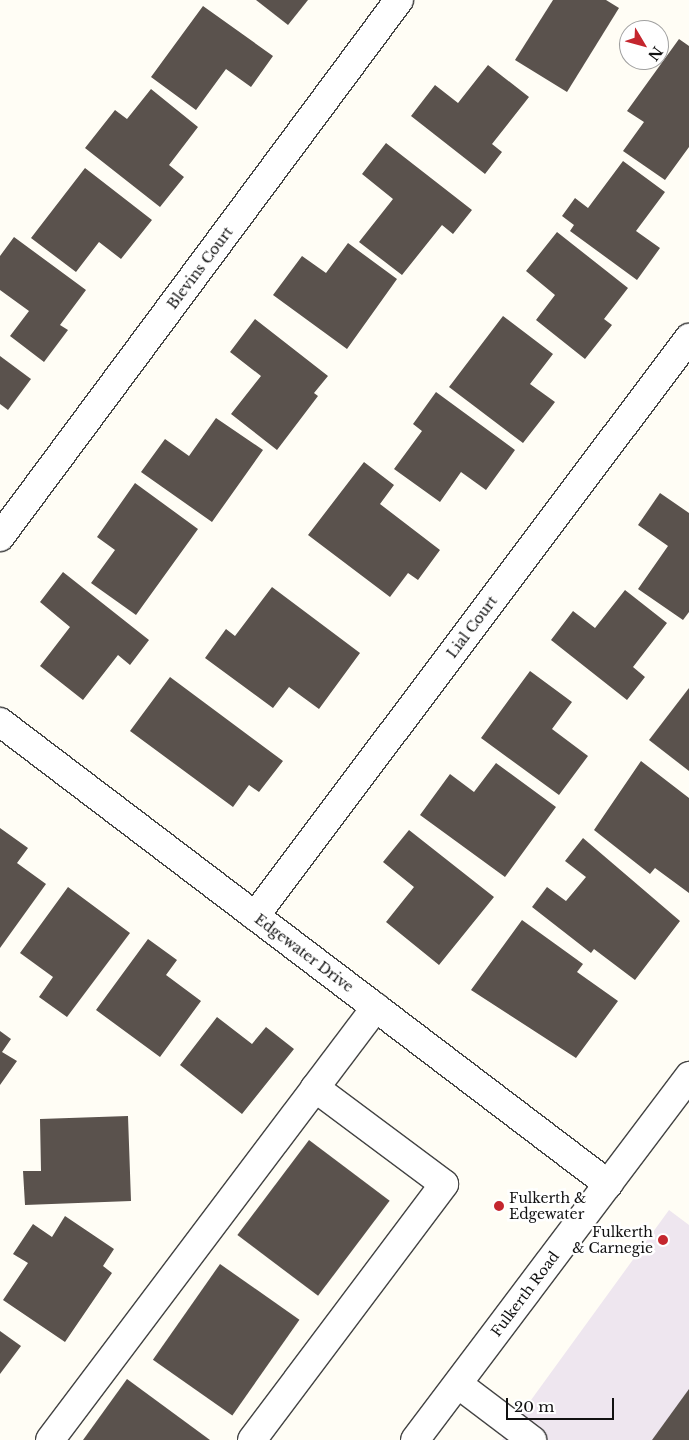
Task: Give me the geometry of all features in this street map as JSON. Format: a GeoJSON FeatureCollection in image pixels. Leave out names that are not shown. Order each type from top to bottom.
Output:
{"type":"FeatureCollection","features":[{"type":"Feature","properties":{"kind":"street","name":"Blevins Court"},"geometry":{"type":"LineString","coordinates":[[0,537],[399,0]]}},
{"type":"Feature","properties":{"kind":"street","name":"Lial Court"},"geometry":{"type":"LineString","coordinates":[[255,916],[689,338]]}},
{"type":"Feature","properties":{"kind":"street","name":"Edgewater Drive"},"geometry":{"type":"LineString","coordinates":[[0,722],[608,1184]]}},
{"type":"Feature","properties":{"kind":"street"},"geometry":{"type":"LineString","coordinates":[[50,1440],[376,1007]]}},
{"type":"Feature","properties":{"kind":"street","name":"Fulkerth Road"},"geometry":{"type":"LineString","coordinates":[[415,1440],[689,1076]]}},
{"type":"Feature","properties":{"kind":"street"},"geometry":{"type":"LineString","coordinates":[[252,1440],[444,1184],[315,1088]]}},
{"type":"Feature","properties":{"kind":"street"},"geometry":{"type":"LineString","coordinates":[[458,1384],[532,1440]]}},
{"type":"Feature","properties":{"kind":"shaded area"},"geometry":{"type":"Polygon","coordinates":[[[669,1210],[689,1225],[689,1440],[502,1440],[669,1210]]]}},
{"type":"Feature","properties":{"kind":"building"},"geometry":{"type":"Polygon","coordinates":[[[256,0],[308,0],[288,25],[256,0]]]}},
{"type":"Feature","properties":{"kind":"building"},"geometry":{"type":"Polygon","coordinates":[[[553,0],[606,0],[619,8],[567,92],[515,60],[553,0]]]}},
{"type":"Feature","properties":{"kind":"building"},"geometry":{"type":"Polygon","coordinates":[[[203,6],[273,56],[251,87],[226,69],[196,110],[151,77],[203,6]]]}},
{"type":"Feature","properties":{"kind":"building"},"geometry":{"type":"Polygon","coordinates":[[[679,39],[689,46],[689,147],[665,180],[623,151],[644,122],[627,111],[657,70],[669,70],[669,53],[679,39]]]}},
{"type":"Feature","properties":{"kind":"building"},"geometry":{"type":"Polygon","coordinates":[[[488,65],[529,97],[492,144],[502,152],[485,174],[411,116],[435,85],[458,103],[488,65]]]}},
{"type":"Feature","properties":{"kind":"building"},"geometry":{"type":"Polygon","coordinates":[[[151,89],[198,127],[169,165],[184,177],[160,207],[85,148],[115,110],[127,119],[151,89]]]}},
{"type":"Feature","properties":{"kind":"building"},"geometry":{"type":"Polygon","coordinates":[[[386,143],[472,210],[453,234],[442,225],[402,275],[359,242],[393,199],[362,174],[386,143]]]}},
{"type":"Feature","properties":{"kind":"building"},"geometry":{"type":"Polygon","coordinates":[[[623,161],[665,192],[636,231],[660,248],[637,280],[570,231],[574,225],[562,216],[575,198],[588,208],[623,161]]]}},
{"type":"Feature","properties":{"kind":"building"},"geometry":{"type":"Polygon","coordinates":[[[85,168],[152,220],[121,259],[99,242],[76,272],[31,238],[85,168]]]}},
{"type":"Feature","properties":{"kind":"building"},"geometry":{"type":"Polygon","coordinates":[[[557,232],[628,288],[604,319],[612,325],[585,359],[536,320],[555,295],[526,271],[557,232]]]}},
{"type":"Feature","properties":{"kind":"building"},"geometry":{"type":"Polygon","coordinates":[[[14,237],[86,290],[60,325],[68,330],[44,362],[10,336],[29,311],[0,290],[0,256],[14,237]]]}},
{"type":"Feature","properties":{"kind":"building"},"geometry":{"type":"Polygon","coordinates":[[[348,243],[397,279],[347,349],[273,295],[302,256],[326,273],[348,243]]]}},
{"type":"Feature","properties":{"kind":"building"},"geometry":{"type":"Polygon","coordinates":[[[503,316],[553,354],[530,384],[555,402],[523,443],[449,387],[503,316]]]}},
{"type":"Feature","properties":{"kind":"building"},"geometry":{"type":"Polygon","coordinates":[[[255,319],[328,376],[314,393],[318,396],[277,450],[231,414],[261,376],[230,352],[255,319]]]}},
{"type":"Feature","properties":{"kind":"building"},"geometry":{"type":"Polygon","coordinates":[[[0,356],[31,379],[8,410],[0,404],[0,356]]]}},
{"type":"Feature","properties":{"kind":"building"},"geometry":{"type":"Polygon","coordinates":[[[436,392],[515,450],[486,490],[461,472],[440,502],[394,469],[422,431],[413,424],[436,392]]]}},
{"type":"Feature","properties":{"kind":"building"},"geometry":{"type":"Polygon","coordinates":[[[216,418],[263,450],[212,522],[141,472],[165,439],[189,456],[216,418]]]}},
{"type":"Feature","properties":{"kind":"building"},"geometry":{"type":"Polygon","coordinates":[[[364,462],[394,485],[380,504],[440,550],[418,580],[408,573],[390,597],[308,535],[364,462]]]}},
{"type":"Feature","properties":{"kind":"building"},"geometry":{"type":"Polygon","coordinates":[[[135,483],[198,529],[136,615],[91,583],[115,550],[97,537],[135,483]]]}},
{"type":"Feature","properties":{"kind":"building"},"geometry":{"type":"Polygon","coordinates":[[[660,493],[689,513],[689,612],[683,620],[638,589],[668,546],[638,525],[660,493]]]}},
{"type":"Feature","properties":{"kind":"building"},"geometry":{"type":"Polygon","coordinates":[[[63,572],[149,640],[130,665],[118,655],[83,700],[40,666],[70,627],[40,602],[63,572]]]}},
{"type":"Feature","properties":{"kind":"building"},"geometry":{"type":"Polygon","coordinates":[[[272,587],[360,653],[319,709],[289,687],[273,708],[205,658],[226,629],[235,636],[272,587]]]}},
{"type":"Feature","properties":{"kind":"building"},"geometry":{"type":"Polygon","coordinates":[[[625,590],[667,623],[633,667],[645,677],[627,700],[551,640],[573,611],[595,628],[625,590]]]}},
{"type":"Feature","properties":{"kind":"building"},"geometry":{"type":"Polygon","coordinates":[[[530,671],[572,702],[552,729],[588,756],[559,795],[481,738],[530,671]]]}},
{"type":"Feature","properties":{"kind":"building"},"geometry":{"type":"Polygon","coordinates":[[[170,677],[283,761],[259,792],[249,785],[233,807],[130,731],[170,677]]]}},
{"type":"Feature","properties":{"kind":"building"},"geometry":{"type":"Polygon","coordinates":[[[689,688],[689,771],[649,740],[689,688]]]}},
{"type":"Feature","properties":{"kind":"building"},"geometry":{"type":"Polygon","coordinates":[[[641,761],[689,798],[689,893],[655,868],[650,874],[594,830],[641,761]]]}},
{"type":"Feature","properties":{"kind":"building"},"geometry":{"type":"Polygon","coordinates":[[[496,763],[556,807],[505,877],[420,815],[450,774],[474,792],[496,763]]]}},
{"type":"Feature","properties":{"kind":"building"},"geometry":{"type":"Polygon","coordinates":[[[0,828],[28,848],[17,863],[46,884],[0,948],[0,828]]]}},
{"type":"Feature","properties":{"kind":"building"},"geometry":{"type":"Polygon","coordinates":[[[409,830],[494,897],[439,965],[386,922],[414,887],[383,862],[409,830]]]}},
{"type":"Feature","properties":{"kind":"building"},"geometry":{"type":"Polygon","coordinates":[[[583,838],[680,921],[635,980],[594,949],[591,953],[532,907],[547,887],[566,901],[586,877],[565,861],[583,838]]]}},
{"type":"Feature","properties":{"kind":"building"},"geometry":{"type":"Polygon","coordinates":[[[68,887],[130,933],[67,1017],[39,997],[53,977],[20,953],[68,887]]]}},
{"type":"Feature","properties":{"kind":"building"},"geometry":{"type":"Polygon","coordinates":[[[522,920],[583,964],[577,972],[618,1001],[576,1058],[471,990],[522,920]]]}},
{"type":"Feature","properties":{"kind":"building"},"geometry":{"type":"Polygon","coordinates":[[[148,939],[177,960],[166,975],[201,1001],[160,1057],[96,1010],[148,939]]]}},
{"type":"Feature","properties":{"kind":"building"},"geometry":{"type":"Polygon","coordinates":[[[217,1017],[252,1044],[266,1027],[294,1049],[242,1114],[180,1065],[217,1017]]]}},
{"type":"Feature","properties":{"kind":"building"},"geometry":{"type":"Polygon","coordinates":[[[0,1031],[11,1039],[2,1052],[17,1061],[0,1085],[0,1031]]]}},
{"type":"Feature","properties":{"kind":"building"},"geometry":{"type":"Polygon","coordinates":[[[128,1116],[131,1201],[25,1205],[23,1171],[41,1171],[40,1119],[128,1116]]]}},
{"type":"Feature","properties":{"kind":"building"},"geometry":{"type":"Polygon","coordinates":[[[309,1140],[390,1201],[318,1296],[237,1235],[309,1140]]]}},
{"type":"Feature","properties":{"kind":"building"},"geometry":{"type":"Polygon","coordinates":[[[65,1216],[114,1249],[103,1266],[112,1273],[65,1342],[3,1300],[28,1263],[13,1254],[33,1224],[52,1237],[65,1216]]]}},
{"type":"Feature","properties":{"kind":"building"},"geometry":{"type":"Polygon","coordinates":[[[220,1264],[299,1320],[232,1415],[153,1360],[220,1264]]]}},
{"type":"Feature","properties":{"kind":"building"},"geometry":{"type":"Polygon","coordinates":[[[0,1331],[21,1346],[0,1374],[0,1331]]]}},
{"type":"Feature","properties":{"kind":"building"},"geometry":{"type":"Polygon","coordinates":[[[127,1379],[210,1440],[83,1440],[127,1379]]]}},
{"type":"Feature","properties":{"kind":"building"},"geometry":{"type":"Polygon","coordinates":[[[689,1389],[689,1440],[652,1440],[689,1389]]]}},
{"type":"Feature","properties":{"kind":"place","name":"Fulkerth & Edgewater"},"geometry":{"type":"Point","coordinates":[499,1206]}},
{"type":"Feature","properties":{"kind":"place","name":"Fulkerth & Carnegie"},"geometry":{"type":"Point","coordinates":[663,1240]}}]}
